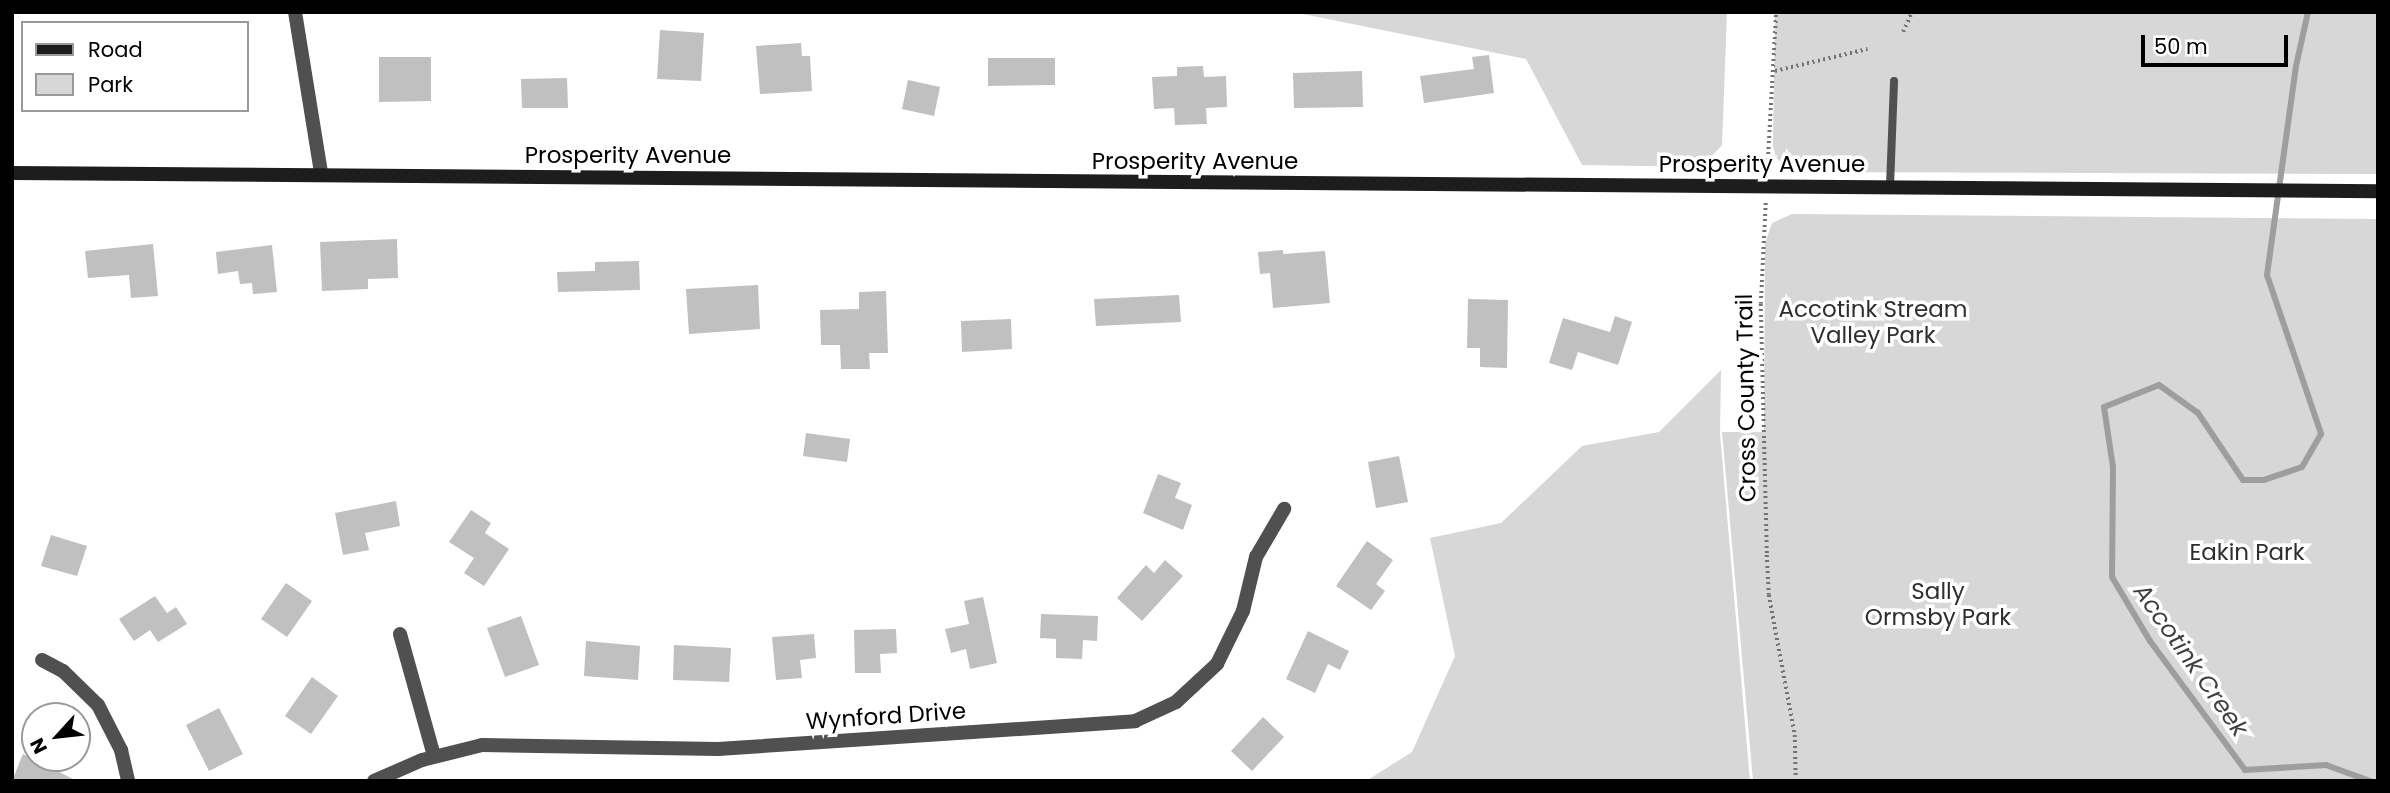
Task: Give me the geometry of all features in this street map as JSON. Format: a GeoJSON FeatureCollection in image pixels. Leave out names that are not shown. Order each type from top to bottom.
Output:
{"type":"FeatureCollection","features":[{"type":"Feature","properties":{"kind":"main road","name":"Prosperity Avenue"},"geometry":{"type":"LineString","coordinates":[[12,173],[321,173],[2378,191]]}},
{"type":"Feature","properties":{"kind":"street"},"geometry":{"type":"LineString","coordinates":[[296,12],[321,173]]}},
{"type":"Feature","properties":{"kind":"street","name":"Wynford Drive"},"geometry":{"type":"LineString","coordinates":[[374,781],[435,756],[482,745],[531,743],[718,749],[1135,721],[1176,702],[1217,664],[1242,611],[1256,556],[1284,509]]}},
{"type":"Feature","properties":{"kind":"street"},"geometry":{"type":"LineString","coordinates":[[400,634],[435,756]]}},
{"type":"Feature","properties":{"kind":"street"},"geometry":{"type":"LineString","coordinates":[[42,660],[63,671],[99,705],[118,741],[128,781]]}},
{"type":"Feature","properties":{"kind":"lane"},"geometry":{"type":"LineString","coordinates":[[1890,186],[1894,81]]}},
{"type":"Feature","properties":{"kind":"path","name":"Cross County Trail"},"geometry":{"type":"LineString","coordinates":[[1776,12],[1761,303],[1767,555],[1769,595],[1795,736],[1796,781]]}},
{"type":"Feature","properties":{"kind":"path"},"geometry":{"type":"LineString","coordinates":[[1903,32],[1912,12]]}},
{"type":"Feature","properties":{"kind":"path"},"geometry":{"type":"LineString","coordinates":[[1774,71],[1867,49]]}},
{"type":"Feature","properties":{"kind":"green space"},"geometry":{"type":"Polygon","coordinates":[[[1293,12],[1727,12],[1722,145],[1702,167],[1582,165],[1526,59],[1293,12]]]}},
{"type":"Feature","properties":{"kind":"green space"},"geometry":{"type":"Polygon","coordinates":[[[1775,12],[2378,12],[2378,174],[1793,172],[1776,158],[1773,146],[1775,12]]]}},
{"type":"Feature","properties":{"kind":"green space"},"geometry":{"type":"Polygon","coordinates":[[[1792,214],[2378,219],[2378,781],[1753,781],[1722,432],[1764,432],[1765,243],[1772,223],[1792,214]]]}},
{"type":"Feature","properties":{"kind":"green space"},"geometry":{"type":"Polygon","coordinates":[[[1721,370],[1720,434],[1750,781],[1366,781],[1412,752],[1455,656],[1430,538],[1501,523],[1582,446],[1659,432],[1721,370]]]}},
{"type":"Feature","properties":{"kind":"building"},"geometry":{"type":"Polygon","coordinates":[[[660,30],[704,33],[701,81],[657,79],[660,30]]]}},
{"type":"Feature","properties":{"kind":"building"},"geometry":{"type":"Polygon","coordinates":[[[801,43],[802,56],[810,56],[812,91],[760,94],[756,46],[801,43]]]}},
{"type":"Feature","properties":{"kind":"building"},"geometry":{"type":"Polygon","coordinates":[[[1489,55],[1494,93],[1424,103],[1420,76],[1474,69],[1472,57],[1489,55]]]}},
{"type":"Feature","properties":{"kind":"building"},"geometry":{"type":"Polygon","coordinates":[[[379,57],[431,57],[431,101],[379,102],[379,57]]]}},
{"type":"Feature","properties":{"kind":"building"},"geometry":{"type":"Polygon","coordinates":[[[988,58],[1055,58],[1055,85],[988,86],[988,58]]]}},
{"type":"Feature","properties":{"kind":"building"},"geometry":{"type":"Polygon","coordinates":[[[1203,66],[1204,77],[1226,76],[1227,107],[1206,108],[1207,124],[1175,125],[1174,108],[1154,109],[1152,77],[1177,76],[1177,67],[1203,66]]]}},
{"type":"Feature","properties":{"kind":"building"},"geometry":{"type":"Polygon","coordinates":[[[1362,71],[1363,107],[1294,108],[1293,73],[1362,71]]]}},
{"type":"Feature","properties":{"kind":"building"},"geometry":{"type":"Polygon","coordinates":[[[567,78],[568,108],[522,108],[521,79],[567,78]]]}},
{"type":"Feature","properties":{"kind":"building"},"geometry":{"type":"Polygon","coordinates":[[[908,80],[940,87],[934,116],[902,109],[908,80]]]}},
{"type":"Feature","properties":{"kind":"building"},"geometry":{"type":"Polygon","coordinates":[[[397,239],[398,278],[368,279],[368,289],[322,291],[320,242],[397,239]]]}},
{"type":"Feature","properties":{"kind":"building"},"geometry":{"type":"Polygon","coordinates":[[[153,244],[158,296],[131,298],[129,275],[88,278],[85,251],[153,244]]]}},
{"type":"Feature","properties":{"kind":"building"},"geometry":{"type":"Polygon","coordinates":[[[272,245],[277,292],[253,294],[252,283],[240,284],[238,271],[218,274],[216,252],[272,245]]]}},
{"type":"Feature","properties":{"kind":"building"},"geometry":{"type":"Polygon","coordinates":[[[1283,250],[1283,254],[1325,251],[1330,303],[1273,308],[1270,273],[1260,274],[1258,252],[1283,250]]]}},
{"type":"Feature","properties":{"kind":"building"},"geometry":{"type":"Polygon","coordinates":[[[639,261],[640,290],[558,292],[557,272],[595,271],[595,262],[639,261]]]}},
{"type":"Feature","properties":{"kind":"building"},"geometry":{"type":"Polygon","coordinates":[[[758,285],[760,329],[689,334],[686,289],[758,285]]]}},
{"type":"Feature","properties":{"kind":"building"},"geometry":{"type":"Polygon","coordinates":[[[886,291],[888,353],[869,353],[870,369],[841,369],[840,345],[821,345],[820,310],[859,309],[859,292],[886,291]]]}},
{"type":"Feature","properties":{"kind":"building"},"geometry":{"type":"Polygon","coordinates":[[[1179,295],[1181,322],[1096,326],[1094,299],[1179,295]]]}},
{"type":"Feature","properties":{"kind":"building"},"geometry":{"type":"Polygon","coordinates":[[[1468,299],[1508,300],[1507,368],[1480,367],[1480,348],[1467,348],[1468,299]]]}},
{"type":"Feature","properties":{"kind":"building"},"geometry":{"type":"Polygon","coordinates":[[[1615,316],[1632,322],[1618,365],[1578,352],[1572,370],[1549,363],[1563,318],[1610,332],[1615,316]]]}},
{"type":"Feature","properties":{"kind":"building"},"geometry":{"type":"Polygon","coordinates":[[[1011,319],[1012,349],[962,352],[961,321],[1011,319]]]}},
{"type":"Feature","properties":{"kind":"building"},"geometry":{"type":"Polygon","coordinates":[[[806,433],[850,439],[847,462],[803,456],[806,433]]]}},
{"type":"Feature","properties":{"kind":"building"},"geometry":{"type":"Polygon","coordinates":[[[1399,456],[1408,502],[1376,508],[1368,462],[1399,456]]]}},
{"type":"Feature","properties":{"kind":"building"},"geometry":{"type":"Polygon","coordinates":[[[1158,474],[1181,483],[1175,498],[1192,505],[1183,530],[1143,513],[1158,474]]]}},
{"type":"Feature","properties":{"kind":"building"},"geometry":{"type":"Polygon","coordinates":[[[396,501],[400,526],[365,533],[369,550],[343,555],[335,513],[396,501]]]}},
{"type":"Feature","properties":{"kind":"building"},"geometry":{"type":"Polygon","coordinates":[[[471,510],[491,523],[485,533],[509,549],[484,586],[464,573],[474,558],[449,542],[471,510]]]}},
{"type":"Feature","properties":{"kind":"building"},"geometry":{"type":"Polygon","coordinates":[[[51,535],[87,546],[77,576],[41,566],[51,535]]]}},
{"type":"Feature","properties":{"kind":"building"},"geometry":{"type":"Polygon","coordinates":[[[1367,541],[1393,560],[1376,584],[1385,591],[1371,610],[1336,586],[1367,541]]]}},
{"type":"Feature","properties":{"kind":"building"},"geometry":{"type":"Polygon","coordinates":[[[1165,560],[1183,576],[1142,621],[1117,598],[1146,565],[1154,573],[1165,560]]]}},
{"type":"Feature","properties":{"kind":"building"},"geometry":{"type":"Polygon","coordinates":[[[286,583],[312,601],[287,637],[261,619],[286,583]]]}},
{"type":"Feature","properties":{"kind":"building"},"geometry":{"type":"Polygon","coordinates":[[[155,596],[167,613],[176,607],[187,624],[158,642],[150,630],[134,641],[119,619],[155,596]]]}},
{"type":"Feature","properties":{"kind":"building"},"geometry":{"type":"Polygon","coordinates":[[[983,597],[997,663],[970,669],[966,649],[951,653],[945,629],[969,624],[964,601],[983,597]]]}},
{"type":"Feature","properties":{"kind":"building"},"geometry":{"type":"Polygon","coordinates":[[[1041,614],[1098,616],[1097,641],[1083,640],[1082,659],[1056,658],[1056,639],[1040,638],[1041,614]]]}},
{"type":"Feature","properties":{"kind":"building"},"geometry":{"type":"Polygon","coordinates":[[[521,616],[539,665],[505,677],[487,628],[521,616]]]}},
{"type":"Feature","properties":{"kind":"building"},"geometry":{"type":"Polygon","coordinates":[[[896,629],[897,653],[880,654],[881,673],[855,673],[854,630],[896,629]]]}},
{"type":"Feature","properties":{"kind":"building"},"geometry":{"type":"Polygon","coordinates":[[[1308,631],[1349,651],[1340,670],[1328,664],[1315,693],[1286,679],[1308,631]]]}},
{"type":"Feature","properties":{"kind":"building"},"geometry":{"type":"Polygon","coordinates":[[[814,634],[816,658],[800,660],[802,678],[776,680],[772,637],[814,634]]]}},
{"type":"Feature","properties":{"kind":"building"},"geometry":{"type":"Polygon","coordinates":[[[586,641],[640,646],[638,680],[584,676],[586,641]]]}},
{"type":"Feature","properties":{"kind":"building"},"geometry":{"type":"Polygon","coordinates":[[[674,645],[731,648],[729,682],[673,680],[674,645]]]}},
{"type":"Feature","properties":{"kind":"building"},"geometry":{"type":"Polygon","coordinates":[[[312,677],[338,696],[311,734],[285,716],[312,677]]]}},
{"type":"Feature","properties":{"kind":"building"},"geometry":{"type":"Polygon","coordinates":[[[219,708],[243,754],[209,771],[186,725],[219,708]]]}},
{"type":"Feature","properties":{"kind":"building"},"geometry":{"type":"Polygon","coordinates":[[[1263,717],[1284,737],[1252,771],[1231,751],[1263,717]]]}},
{"type":"Feature","properties":{"kind":"building"},"geometry":{"type":"Polygon","coordinates":[[[21,759],[21,772],[59,772],[77,781],[12,781],[21,759]]]}},
{"type":"Feature","properties":{"kind":"waterway","name":"Accotink Creek"},"geometry":{"type":"LineString","coordinates":[[2308,12],[2296,66],[2267,275],[2321,434],[2302,467],[2264,480],[2243,480],[2198,413],[2159,385],[2104,407],[2113,467],[2112,577],[2150,641],[2245,770],[2326,765],[2370,781]]}},
{"type":"Feature","properties":{"kind":"park label","name":"Accotink Stream Valley Park"},"geometry":{"type":"Point","coordinates":[1873,322]}},
{"type":"Feature","properties":{"kind":"park label","name":"Eakin Park"},"geometry":{"type":"Point","coordinates":[2247,552]}},
{"type":"Feature","properties":{"kind":"park label","name":"Sally Ormsby Park"},"geometry":{"type":"Point","coordinates":[1938,604]}}]}
